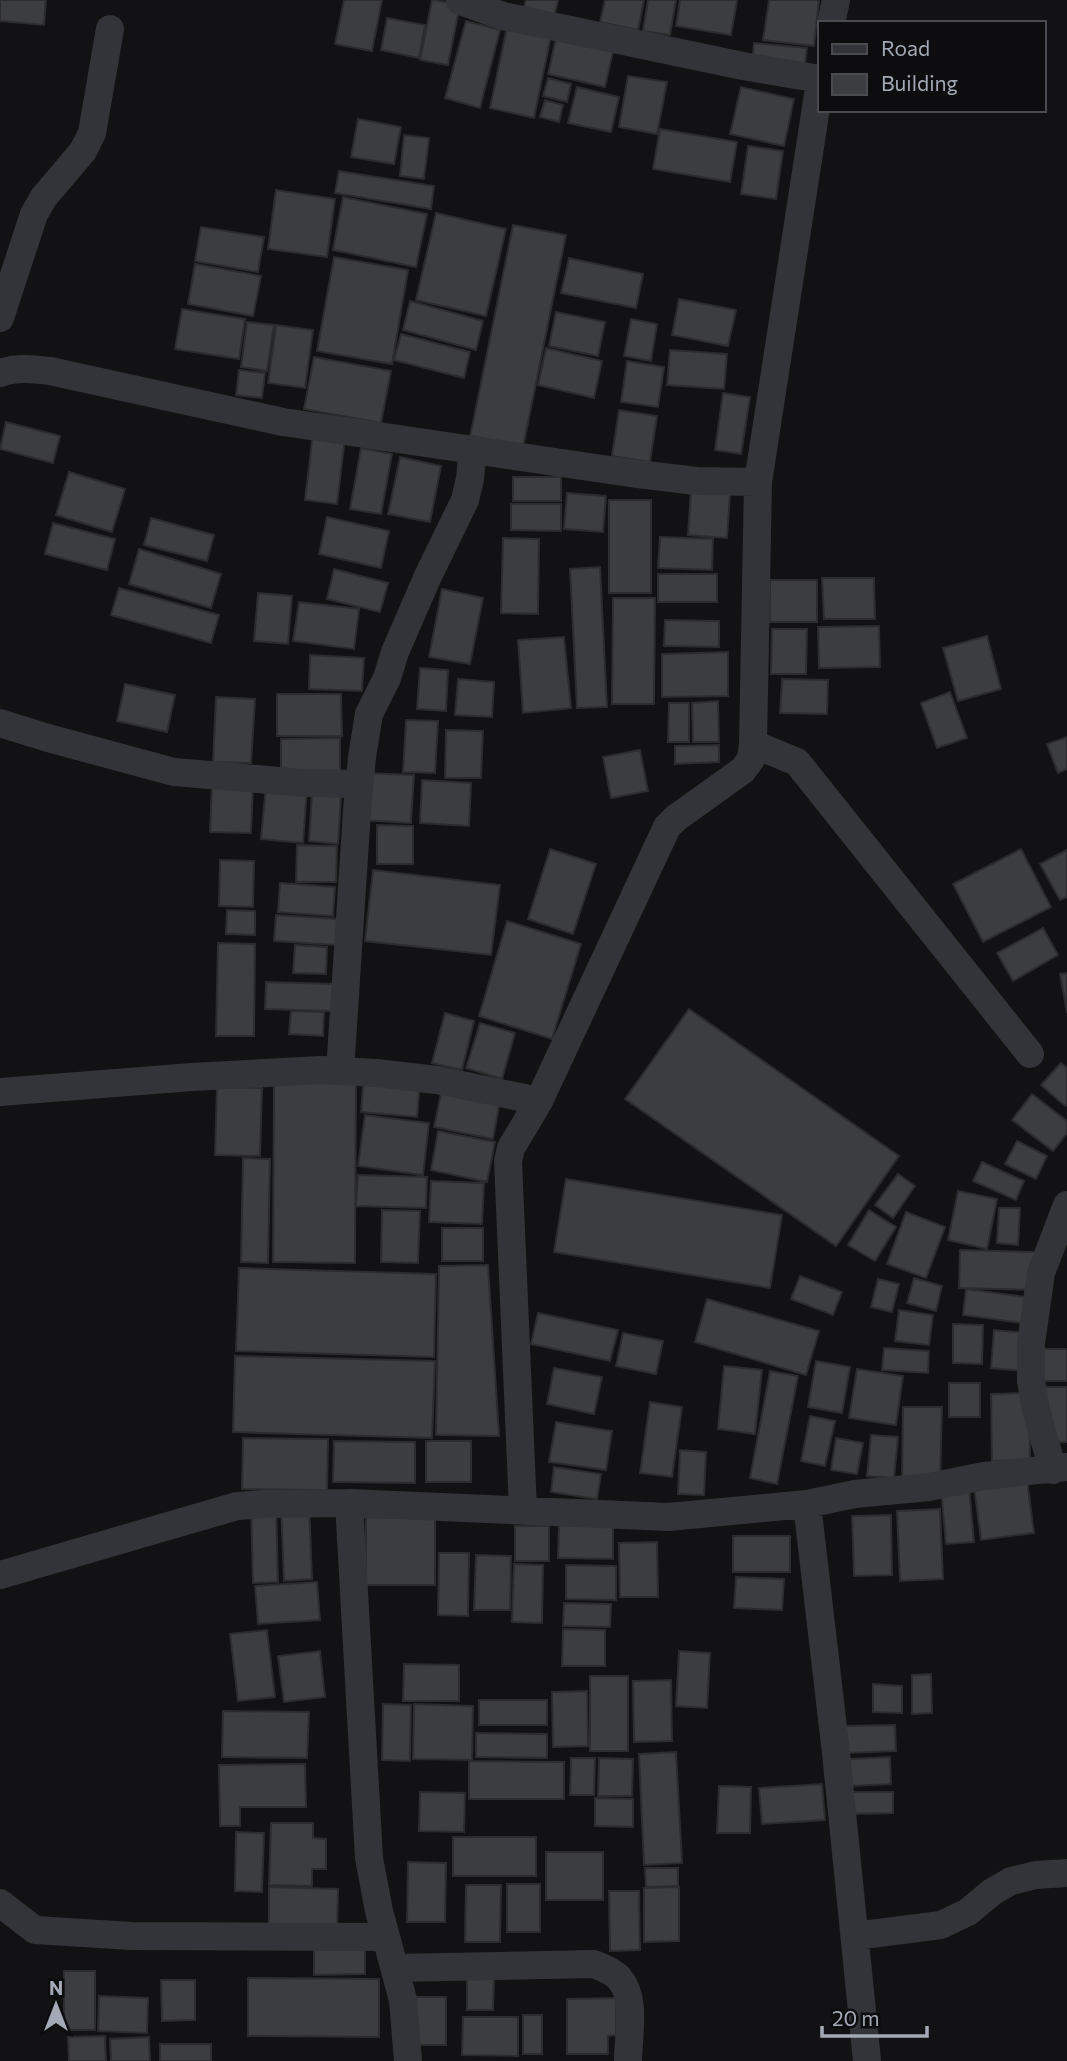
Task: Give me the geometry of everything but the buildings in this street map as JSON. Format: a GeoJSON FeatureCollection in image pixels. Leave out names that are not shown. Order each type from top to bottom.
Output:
{"type":"FeatureCollection","features":[{"type":"Feature","properties":{"kind":"street"},"geometry":{"type":"LineString","coordinates":[[831,21],[836,0]]}},
{"type":"Feature","properties":{"kind":"street"},"geometry":{"type":"LineString","coordinates":[[460,1],[503,16],[818,80]]}},
{"type":"Feature","properties":{"kind":"street"},"geometry":{"type":"LineString","coordinates":[[0,318],[38,206],[83,151],[92,133],[110,29]]}},
{"type":"Feature","properties":{"kind":"street"},"geometry":{"type":"LineString","coordinates":[[523,1510],[508,1161],[511,1148],[539,1101],[667,827],[743,770],[751,759],[758,482],[818,93]]}},
{"type":"Feature","properties":{"kind":"street"},"geometry":{"type":"LineString","coordinates":[[0,373],[28,368],[50,371],[283,422],[696,481],[758,482]]}},
{"type":"Feature","properties":{"kind":"street"},"geometry":{"type":"LineString","coordinates":[[340,1071],[359,784],[369,714],[464,500],[470,479],[473,449]]}},
{"type":"Feature","properties":{"kind":"street"},"geometry":{"type":"LineString","coordinates":[[0,723],[174,772],[304,783],[359,784]]}},
{"type":"Feature","properties":{"kind":"street"},"geometry":{"type":"LineString","coordinates":[[753,744],[797,762],[1030,1054]]}},
{"type":"Feature","properties":{"kind":"street"},"geometry":{"type":"LineString","coordinates":[[0,1092],[321,1070],[437,1080],[539,1101]]}},
{"type":"Feature","properties":{"kind":"street"},"geometry":{"type":"LineString","coordinates":[[0,1575],[237,1506],[349,1503],[668,1517],[807,1504],[855,1494],[929,1487],[984,1476],[1060,1469],[1036,1410],[1031,1381],[1031,1343],[1041,1273],[1067,1205]]}},
{"type":"Feature","properties":{"kind":"street"},"geometry":{"type":"LineString","coordinates":[[349,1503],[369,1858],[379,1911],[403,2000],[408,2061]]}},
{"type":"Feature","properties":{"kind":"street"},"geometry":{"type":"LineString","coordinates":[[807,1504],[836,1753],[867,2061]]}},
{"type":"Feature","properties":{"kind":"street"},"geometry":{"type":"LineString","coordinates":[[855,1936],[941,1925],[968,1912],[992,1892],[1011,1881],[1036,1875],[1067,1873]]}},
{"type":"Feature","properties":{"kind":"street"},"geometry":{"type":"LineString","coordinates":[[0,1903],[35,1930],[131,1936],[386,1937]]}},
{"type":"Feature","properties":{"kind":"street"},"geometry":{"type":"LineString","coordinates":[[395,1968],[594,1964],[611,1971],[625,1987],[629,2012],[628,2061]]}}]}
